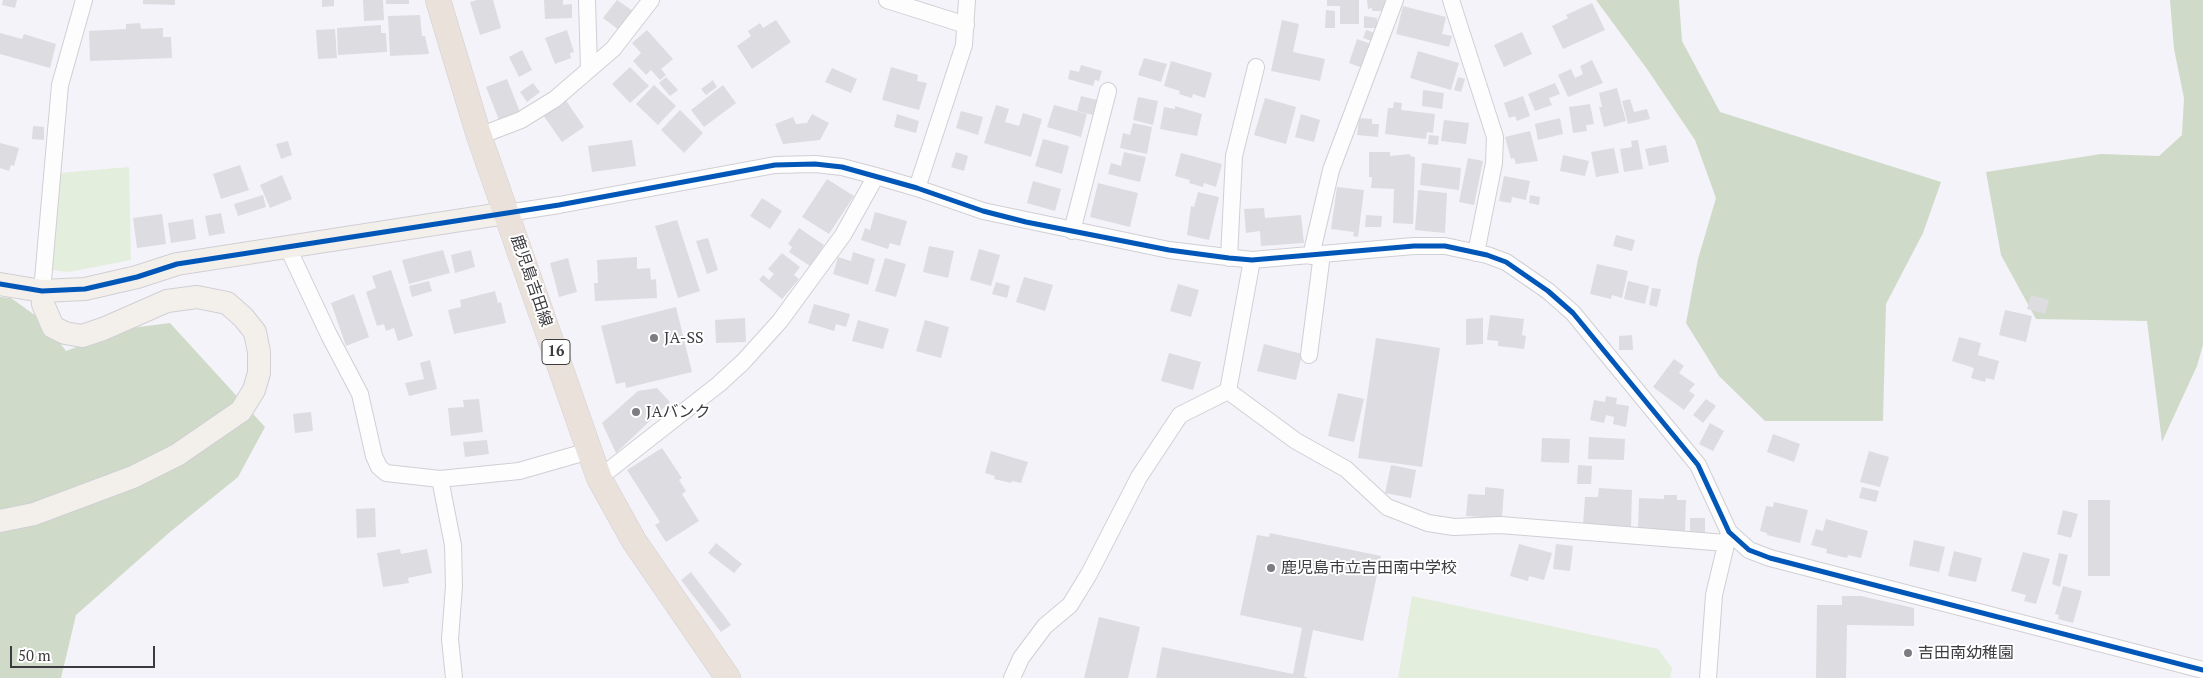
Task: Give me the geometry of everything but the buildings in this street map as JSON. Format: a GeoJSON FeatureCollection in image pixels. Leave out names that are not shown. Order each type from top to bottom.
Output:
{"type":"FeatureCollection","features":[{"type":"Feature","properties":{"kind":"main road","name":"鹿児島吉田線"},"geometry":{"type":"LineString","coordinates":[[439,1],[479,136],[599,478],[634,541],[728,678]]}},
{"type":"Feature","properties":{"kind":"street"},"geometry":{"type":"LineString","coordinates":[[0,521],[43,511],[132,477],[176,455],[241,411],[254,390],[259,373],[259,352],[255,332],[243,317],[227,304],[197,297],[167,301],[103,329],[82,336],[65,333],[53,327],[43,304],[42,291],[60,85],[84,0]]}},
{"type":"Feature","properties":{"kind":"street"},"geometry":{"type":"LineString","coordinates":[[586,0],[589,69]]}},
{"type":"Feature","properties":{"kind":"street"},"geometry":{"type":"LineString","coordinates":[[479,136],[521,120],[555,99],[612,49],[651,0]]}},
{"type":"Feature","properties":{"kind":"street"},"geometry":{"type":"LineString","coordinates":[[888,0],[966,25]]}},
{"type":"Feature","properties":{"kind":"street"},"geometry":{"type":"LineString","coordinates":[[917,188],[964,45],[967,0]]}},
{"type":"Feature","properties":{"kind":"street"},"geometry":{"type":"LineString","coordinates":[[1309,355],[1317,255],[1331,170],[1395,0]]}},
{"type":"Feature","properties":{"kind":"street"},"geometry":{"type":"LineString","coordinates":[[1451,0],[1495,137],[1494,163],[1476,253]]}},
{"type":"Feature","properties":{"kind":"street"},"geometry":{"type":"LineString","coordinates":[[1229,258],[1234,156],[1256,67]]}},
{"type":"Feature","properties":{"kind":"street"},"geometry":{"type":"LineString","coordinates":[[1072,231],[1108,91]]}},
{"type":"Feature","properties":{"kind":"street"},"geometry":{"type":"LineString","coordinates":[[0,284],[42,291],[85,289],[137,277],[177,264],[559,205],[775,165],[815,164],[842,167],[876,176],[917,188],[983,212],[1169,250],[1252,260],[1414,246],[1445,246],[1476,253],[1506,262],[1548,291],[1573,313],[1698,465],[1728,537],[1714,595],[1708,678]]}},
{"type":"Feature","properties":{"kind":"street"},"geometry":{"type":"LineString","coordinates":[[599,478],[719,384],[743,362],[780,321],[842,235],[876,176]]}},
{"type":"Feature","properties":{"kind":"street"},"geometry":{"type":"LineString","coordinates":[[287,246],[329,335],[360,394],[374,456],[379,467],[386,473],[440,479],[519,472],[589,451]]}},
{"type":"Feature","properties":{"kind":"street"},"geometry":{"type":"LineString","coordinates":[[1228,390],[1252,260]]}},
{"type":"Feature","properties":{"kind":"street"},"geometry":{"type":"LineString","coordinates":[[1228,390],[1296,440],[1346,469],[1388,507],[1419,520],[1454,527],[1500,525],[1728,537],[1750,550],[1770,558],[2203,670]]}},
{"type":"Feature","properties":{"kind":"street"},"geometry":{"type":"LineString","coordinates":[[1012,678],[1021,658],[1045,626],[1070,606],[1090,574],[1139,476],[1180,415],[1228,390]]}},
{"type":"Feature","properties":{"kind":"street"},"geometry":{"type":"LineString","coordinates":[[440,479],[453,545],[454,586],[450,639],[454,678]]}},
{"type":"Feature","properties":{"kind":"green space"},"geometry":{"type":"Polygon","coordinates":[[[1596,0],[1679,0],[1682,41],[1720,112],[1941,182],[1923,233],[1886,304],[1883,421],[1765,421],[1719,376],[1686,323],[1698,259],[1716,198],[1695,140],[1647,69],[1596,0]]]}},
{"type":"Feature","properties":{"kind":"green space"},"geometry":{"type":"Polygon","coordinates":[[[2170,0],[2203,0],[2203,345],[2197,366],[2162,442],[2147,321],[2036,319],[2001,255],[1986,172],[2101,154],[2159,156],[2182,135],[2184,98],[2174,49],[2170,0]]]}},
{"type":"Feature","properties":{"kind":"green space"},"geometry":{"type":"Polygon","coordinates":[[[129,167],[131,260],[69,272],[52,270],[59,173],[129,167]]]}},
{"type":"Feature","properties":{"kind":"green space"},"geometry":{"type":"Polygon","coordinates":[[[0,297],[11,298],[43,321],[66,351],[123,329],[170,323],[265,427],[238,477],[170,532],[76,615],[61,678],[0,678],[0,297]]]}},
{"type":"Feature","properties":{"kind":"green space"},"geometry":{"type":"Polygon","coordinates":[[[1412,596],[1658,649],[1672,668],[1670,678],[1398,678],[1412,596]]]}},
{"type":"Feature","properties":{"kind":"cycle path"},"geometry":{"type":"LineString","coordinates":[[0,284],[42,291],[85,289],[137,277],[177,264],[559,205],[775,165],[815,164],[842,167],[917,188],[983,211],[1026,222],[1169,250],[1229,258],[1252,260],[1414,246],[1445,246],[1487,255],[1506,262],[1548,291],[1573,313],[1698,465],[1729,532],[1749,550],[1770,558],[2203,670]]}},
{"type":"Feature","properties":{"kind":"place","name":"JA-SS"},"geometry":{"type":"Point","coordinates":[654,338]}},
{"type":"Feature","properties":{"kind":"place","name":"JAバンク"},"geometry":{"type":"Point","coordinates":[636,412]}},
{"type":"Feature","properties":{"kind":"place","name":"鹿児島市立吉田南中学校"},"geometry":{"type":"Point","coordinates":[1271,568]}},
{"type":"Feature","properties":{"kind":"place","name":"吉田南幼稚園"},"geometry":{"type":"Point","coordinates":[1908,653]}}]}
